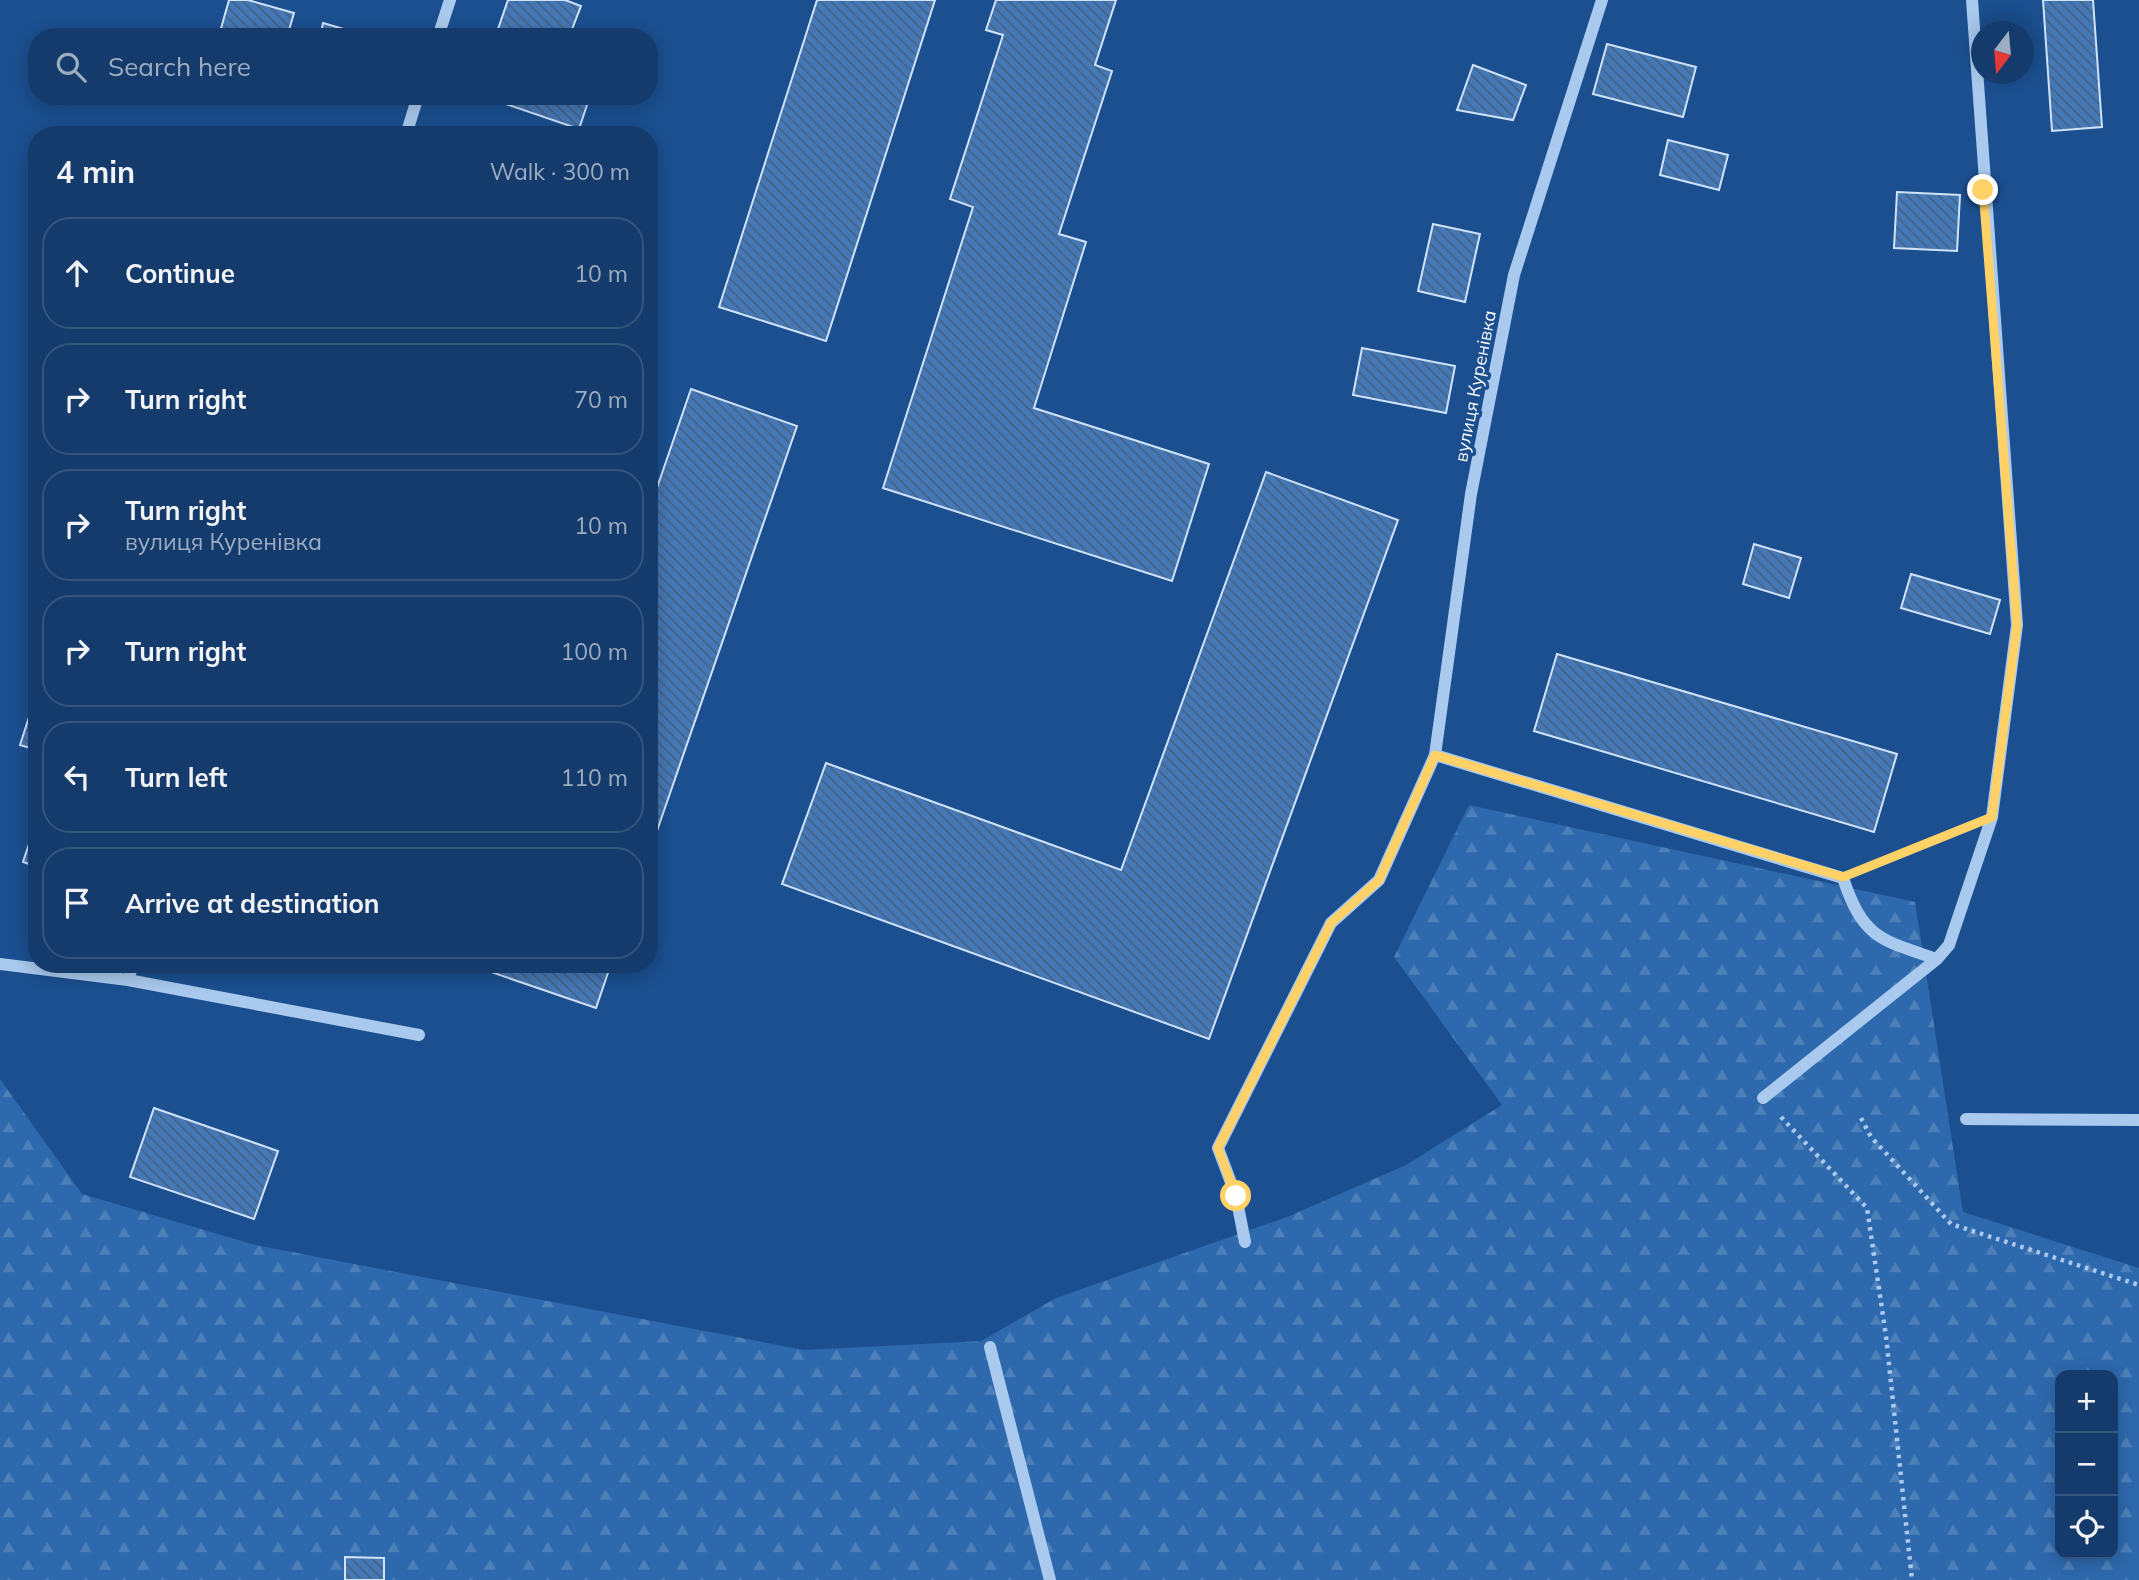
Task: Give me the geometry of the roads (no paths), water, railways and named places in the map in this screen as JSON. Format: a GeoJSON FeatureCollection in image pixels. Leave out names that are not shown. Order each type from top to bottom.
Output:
{"type":"FeatureCollection","features":[{"type":"Feature","properties":{"kind":"street"},"geometry":{"type":"LineString","coordinates":[[441,28],[450,0]]}},
{"type":"Feature","properties":{"kind":"street","name":"вулиця Куренівка"},"geometry":{"type":"LineString","coordinates":[[1245,1242],[1236,1196],[1218,1148],[1331,923],[1379,880],[1418,786],[1435,755],[1471,494],[1514,275],[1602,0]]}},
{"type":"Feature","properties":{"kind":"street"},"geometry":{"type":"LineString","coordinates":[[1763,1098],[1937,959],[1950,945],[1992,817],[2017,625],[1972,0]]}},
{"type":"Feature","properties":{"kind":"street"},"geometry":{"type":"LineString","coordinates":[[409,126],[415,105]]}},
{"type":"Feature","properties":{"kind":"street"},"geometry":{"type":"LineString","coordinates":[[1435,755],[1843,877],[1855,912],[1882,940],[1937,959]]}},
{"type":"Feature","properties":{"kind":"street"},"geometry":{"type":"LineString","coordinates":[[0,964],[28,968]]}},
{"type":"Feature","properties":{"kind":"street"},"geometry":{"type":"LineString","coordinates":[[72,973],[128,980],[419,1035]]}},
{"type":"Feature","properties":{"kind":"street"},"geometry":{"type":"LineString","coordinates":[[128,980],[130,973]]}},
{"type":"Feature","properties":{"kind":"street"},"geometry":{"type":"LineString","coordinates":[[1966,1119],[2139,1120]]}},
{"type":"Feature","properties":{"kind":"street"},"geometry":{"type":"LineString","coordinates":[[990,1347],[1050,1580]]}}]}
